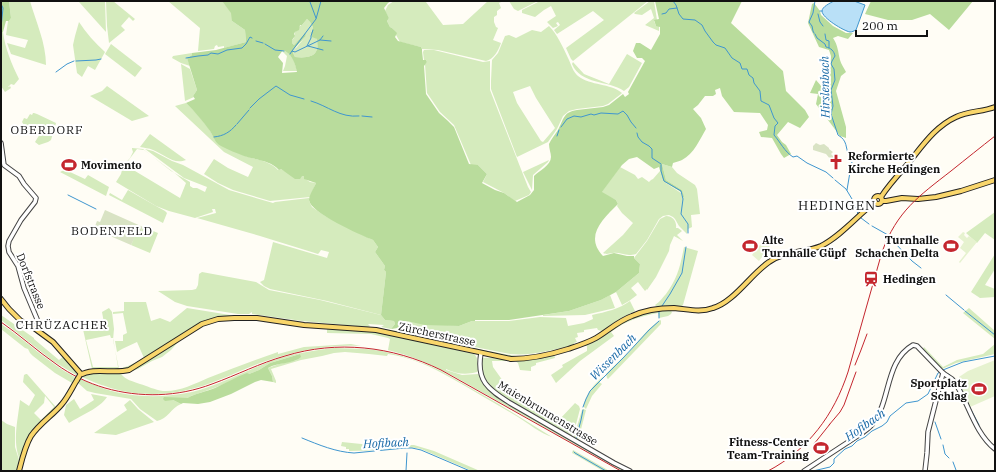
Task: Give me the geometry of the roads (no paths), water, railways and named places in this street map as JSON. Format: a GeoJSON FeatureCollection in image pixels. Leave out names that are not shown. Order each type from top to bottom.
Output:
{"type":"FeatureCollection","features":[{"type":"Feature","properties":{"kind":"main road"},"geometry":{"type":"LineString","coordinates":[[995,107],[958,116],[939,127],[911,159],[881,199],[886,201],[902,198],[936,198],[995,180]]}},
{"type":"Feature","properties":{"kind":"main road","name":"Zürcherstrasse"},"geometry":{"type":"LineString","coordinates":[[80,374],[90,372],[122,372],[129,370],[202,324],[218,319],[234,318],[257,318],[304,325],[376,330],[511,358],[525,359],[544,356],[588,342],[620,321],[642,312],[665,308],[697,311],[713,308],[722,304],[734,295],[770,261],[785,255],[815,248],[824,244],[835,237],[875,202],[874,200],[876,197],[879,196],[881,199]]}},
{"type":"Feature","properties":{"kind":"main road"},"geometry":{"type":"LineString","coordinates":[[1,299],[17,317],[53,342],[80,374],[64,402],[31,436],[19,471]]}},
{"type":"Feature","properties":{"kind":"street"},"geometry":{"type":"LineString","coordinates":[[1,142],[4,165],[1,169]]}},
{"type":"Feature","properties":{"kind":"street","name":"Dorfstrasse"},"geometry":{"type":"LineString","coordinates":[[4,165],[19,176],[36,198],[35,202],[20,221],[9,241],[8,246],[9,252],[18,266],[24,288],[37,319],[34,328]]}},
{"type":"Feature","properties":{"kind":"street"},"geometry":{"type":"LineString","coordinates":[[804,471],[869,428],[874,422],[885,396],[895,364],[901,355],[915,344],[943,373],[952,379],[956,384],[981,434],[995,449]]}},
{"type":"Feature","properties":{"kind":"street","name":"Maienbrunnenstrasse"},"geometry":{"type":"LineString","coordinates":[[481,353],[479,364],[480,374],[484,382],[494,392],[510,403],[630,471]]}},
{"type":"Feature","properties":{"kind":"street"},"geometry":{"type":"LineString","coordinates":[[925,471],[928,427],[943,373]]}},
{"type":"Feature","properties":{"kind":"water"},"geometry":{"type":"Polygon","coordinates":[[[834,1],[854,1],[865,5],[856,30],[850,32],[843,29],[834,24],[823,14],[823,8],[834,1]]]}},
{"type":"Feature","properties":{"kind":"waterway"},"geometry":{"type":"LineString","coordinates":[[292,51],[316,19],[321,1]]}},
{"type":"Feature","properties":{"kind":"waterway"},"geometry":{"type":"LineString","coordinates":[[673,1],[683,19],[695,20],[702,25],[716,45],[725,48],[732,58],[740,63],[742,69],[747,69],[749,75],[753,78],[754,83],[760,91],[761,101],[769,105],[774,118],[778,123],[775,126],[774,135],[787,152],[793,157],[797,156],[807,163],[826,172],[833,178]]}},
{"type":"Feature","properties":{"kind":"waterway","name":"Hirslenbach"},"geometry":{"type":"LineString","coordinates":[[814,33],[809,22],[813,13],[815,1]]}},
{"type":"Feature","properties":{"kind":"waterway"},"geometry":{"type":"LineString","coordinates":[[310,2],[316,18]]}},
{"type":"Feature","properties":{"kind":"waterway"},"geometry":{"type":"LineString","coordinates":[[1,4],[3,8],[1,28]]}},
{"type":"Feature","properties":{"kind":"waterway"},"geometry":{"type":"LineString","coordinates":[[662,14],[666,13],[669,9],[677,8]]}},
{"type":"Feature","properties":{"kind":"waterway"},"geometry":{"type":"LineString","coordinates":[[818,14],[820,22],[823,26]]}},
{"type":"Feature","properties":{"kind":"waterway"},"geometry":{"type":"LineString","coordinates":[[307,46],[313,30]]}},
{"type":"Feature","properties":{"kind":"waterway","name":"Hirslenbach"},"geometry":{"type":"LineString","coordinates":[[815,34],[817,38],[835,54],[831,64],[834,69],[835,80],[831,90],[833,106],[831,114],[838,135],[845,142],[853,165]]}},
{"type":"Feature","properties":{"kind":"waterway"},"geometry":{"type":"LineString","coordinates":[[825,34],[826,40],[829,41],[829,48]]}},
{"type":"Feature","properties":{"kind":"waterway"},"geometry":{"type":"LineString","coordinates":[[290,54],[292,51],[295,52],[320,40],[323,36]]}},
{"type":"Feature","properties":{"kind":"waterway"},"geometry":{"type":"LineString","coordinates":[[186,58],[208,55],[211,53],[218,54],[227,50],[242,48],[250,37],[252,38]]}},
{"type":"Feature","properties":{"kind":"waterway"},"geometry":{"type":"LineString","coordinates":[[320,40],[331,41]]}},
{"type":"Feature","properties":{"kind":"waterway"},"geometry":{"type":"LineString","coordinates":[[256,41],[263,43]]}},
{"type":"Feature","properties":{"kind":"waterway"},"geometry":{"type":"LineString","coordinates":[[265,44],[275,50],[284,51]]}},
{"type":"Feature","properties":{"kind":"waterway"},"geometry":{"type":"LineString","coordinates":[[308,46],[323,50]]}},
{"type":"Feature","properties":{"kind":"waterway"},"geometry":{"type":"LineString","coordinates":[[76,61],[101,59]]}},
{"type":"Feature","properties":{"kind":"waterway"},"geometry":{"type":"LineString","coordinates":[[56,72],[74,61]]}},
{"type":"Feature","properties":{"kind":"waterway"},"geometry":{"type":"LineString","coordinates":[[250,108],[276,86],[290,95],[304,99]]}},
{"type":"Feature","properties":{"kind":"waterway"},"geometry":{"type":"LineString","coordinates":[[311,101],[346,115],[359,116]]}},
{"type":"Feature","properties":{"kind":"waterway"},"geometry":{"type":"LineString","coordinates":[[237,124],[249,110]]}},
{"type":"Feature","properties":{"kind":"waterway","name":"Wissenbach"},"geometry":{"type":"LineString","coordinates":[[561,127],[567,119],[574,116],[581,117],[601,113],[618,114],[623,111],[636,128]]}},
{"type":"Feature","properties":{"kind":"waterway"},"geometry":{"type":"LineString","coordinates":[[362,116],[372,117]]}},
{"type":"Feature","properties":{"kind":"waterway"},"geometry":{"type":"LineString","coordinates":[[214,137],[221,136],[236,125]]}},
{"type":"Feature","properties":{"kind":"waterway","name":"Wissenbach"},"geometry":{"type":"LineString","coordinates":[[557,136],[559,130]]}},
{"type":"Feature","properties":{"kind":"waterway","name":"Wissenbach"},"geometry":{"type":"LineString","coordinates":[[637,133],[642,142],[652,149],[652,158],[661,164]]}},
{"type":"Feature","properties":{"kind":"waterway","name":"Wissenbach"},"geometry":{"type":"LineString","coordinates":[[661,165],[664,181],[681,191],[683,199],[681,214],[688,224],[688,233]]}},
{"type":"Feature","properties":{"kind":"waterway","name":"Hirslenbach"},"geometry":{"type":"LineString","coordinates":[[847,190],[850,172]]}},
{"type":"Feature","properties":{"kind":"waterway","name":"Hirslenbach"},"geometry":{"type":"LineString","coordinates":[[835,180],[846,189],[852,199]]}},
{"type":"Feature","properties":{"kind":"waterway"},"geometry":{"type":"LineString","coordinates":[[68,195],[96,209]]}},
{"type":"Feature","properties":{"kind":"waterway"},"geometry":{"type":"LineString","coordinates":[[853,200],[858,214]]}},
{"type":"Feature","properties":{"kind":"waterway"},"geometry":{"type":"LineString","coordinates":[[861,218],[869,224]]}},
{"type":"Feature","properties":{"kind":"waterway"},"geometry":{"type":"LineString","coordinates":[[872,226],[888,235]]}},
{"type":"Feature","properties":{"kind":"waterway"},"geometry":{"type":"LineString","coordinates":[[894,242],[912,261],[921,268]]}},
{"type":"Feature","properties":{"kind":"waterway","name":"Wissenbach"},"geometry":{"type":"LineString","coordinates":[[662,306],[682,273],[686,247]]}},
{"type":"Feature","properties":{"kind":"waterway"},"geometry":{"type":"LineString","coordinates":[[946,295],[964,310]]}},
{"type":"Feature","properties":{"kind":"waterway"},"geometry":{"type":"LineString","coordinates":[[965,311],[995,335]]}},
{"type":"Feature","properties":{"kind":"waterway","name":"Wissenbach"},"geometry":{"type":"LineString","coordinates":[[659,312],[659,318]]}},
{"type":"Feature","properties":{"kind":"waterway","name":"Wissenbach"},"geometry":{"type":"LineString","coordinates":[[583,407],[590,391],[659,321]]}},
{"type":"Feature","properties":{"kind":"waterway","name":"Hofibach"},"geometry":{"type":"LineString","coordinates":[[943,370],[963,362],[995,356]]}},
{"type":"Feature","properties":{"kind":"waterway","name":"Hofibach"},"geometry":{"type":"LineString","coordinates":[[813,471],[830,467],[834,463],[834,459],[845,449],[882,426],[887,422],[890,416],[906,403],[918,401],[928,394],[938,373],[940,372]]}},
{"type":"Feature","properties":{"kind":"waterway"},"geometry":{"type":"LineString","coordinates":[[949,374],[959,386]]}},
{"type":"Feature","properties":{"kind":"waterway"},"geometry":{"type":"LineString","coordinates":[[967,402],[979,425]]}},
{"type":"Feature","properties":{"kind":"waterway","name":"Wissenbach"},"geometry":{"type":"LineString","coordinates":[[576,439],[583,410]]}},
{"type":"Feature","properties":{"kind":"waterway"},"geometry":{"type":"LineString","coordinates":[[935,422],[941,439]]}},
{"type":"Feature","properties":{"kind":"waterway","name":"Hofibach"},"geometry":{"type":"LineString","coordinates":[[302,438],[334,450],[354,453],[412,448],[421,450],[470,471]]}},
{"type":"Feature","properties":{"kind":"waterway"},"geometry":{"type":"LineString","coordinates":[[943,445],[945,454],[949,458]]}},
{"type":"Feature","properties":{"kind":"waterway","name":"Wissenbach"},"geometry":{"type":"LineString","coordinates":[[574,452],[606,471]]}},
{"type":"Feature","properties":{"kind":"waterway"},"geometry":{"type":"LineString","coordinates":[[406,471],[407,453]]}},
{"type":"Feature","properties":{"kind":"waterway"},"geometry":{"type":"LineString","coordinates":[[953,462],[956,470]]}},
{"type":"Feature","properties":{"kind":"railway"},"geometry":{"type":"LineString","coordinates":[[768,471],[795,453],[807,442],[818,430],[835,403],[848,372],[882,252],[888,238],[902,215],[929,188],[995,136]]}},
{"type":"Feature","properties":{"kind":"railway"},"geometry":{"type":"LineString","coordinates":[[1,322],[68,372],[92,384],[105,388],[145,395],[186,392],[285,356],[324,348],[364,348],[403,355],[441,370],[621,471]]}},
{"type":"Feature","properties":{"kind":"railway"},"geometry":{"type":"LineString","coordinates":[[855,365],[867,334]]}},
{"type":"Feature","properties":{"kind":"railway"},"geometry":{"type":"LineString","coordinates":[[829,425],[844,405],[856,372]]}},
{"type":"Feature","properties":{"kind":"railway"},"geometry":{"type":"LineString","coordinates":[[814,444],[830,424]]}},
{"type":"Feature","properties":{"kind":"place","name":"Reformierte Kirche Hedingen"},"geometry":{"type":"Point","coordinates":[836,162]}},
{"type":"Feature","properties":{"kind":"place","name":"Movimento"},"geometry":{"type":"Point","coordinates":[69,165]}},
{"type":"Feature","properties":{"kind":"place","name":"Alte Turnhalle Güpf"},"geometry":{"type":"Point","coordinates":[750,246]}},
{"type":"Feature","properties":{"kind":"place","name":"Turnhalle Schachen Delta"},"geometry":{"type":"Point","coordinates":[951,246]}},
{"type":"Feature","properties":{"kind":"place","name":"Hedingen"},"geometry":{"type":"Point","coordinates":[871,279]}},
{"type":"Feature","properties":{"kind":"place","name":"Sportplatz Schlag"},"geometry":{"type":"Point","coordinates":[979,389]}},
{"type":"Feature","properties":{"kind":"place","name":"Fitness-Center Team-Training"},"geometry":{"type":"Point","coordinates":[821,448]}},
{"type":"Feature","properties":{"kind":"district","name":"OBERDORF"},"geometry":{"type":"Point","coordinates":[47,130]}},
{"type":"Feature","properties":{"kind":"district","name":"HEDINGEN"},"geometry":{"type":"Point","coordinates":[837,205]}},
{"type":"Feature","properties":{"kind":"district","name":"BODENFELD"},"geometry":{"type":"Point","coordinates":[112,231]}},
{"type":"Feature","properties":{"kind":"district","name":"CHRÜZACHER"},"geometry":{"type":"Point","coordinates":[62,325]}}]}
